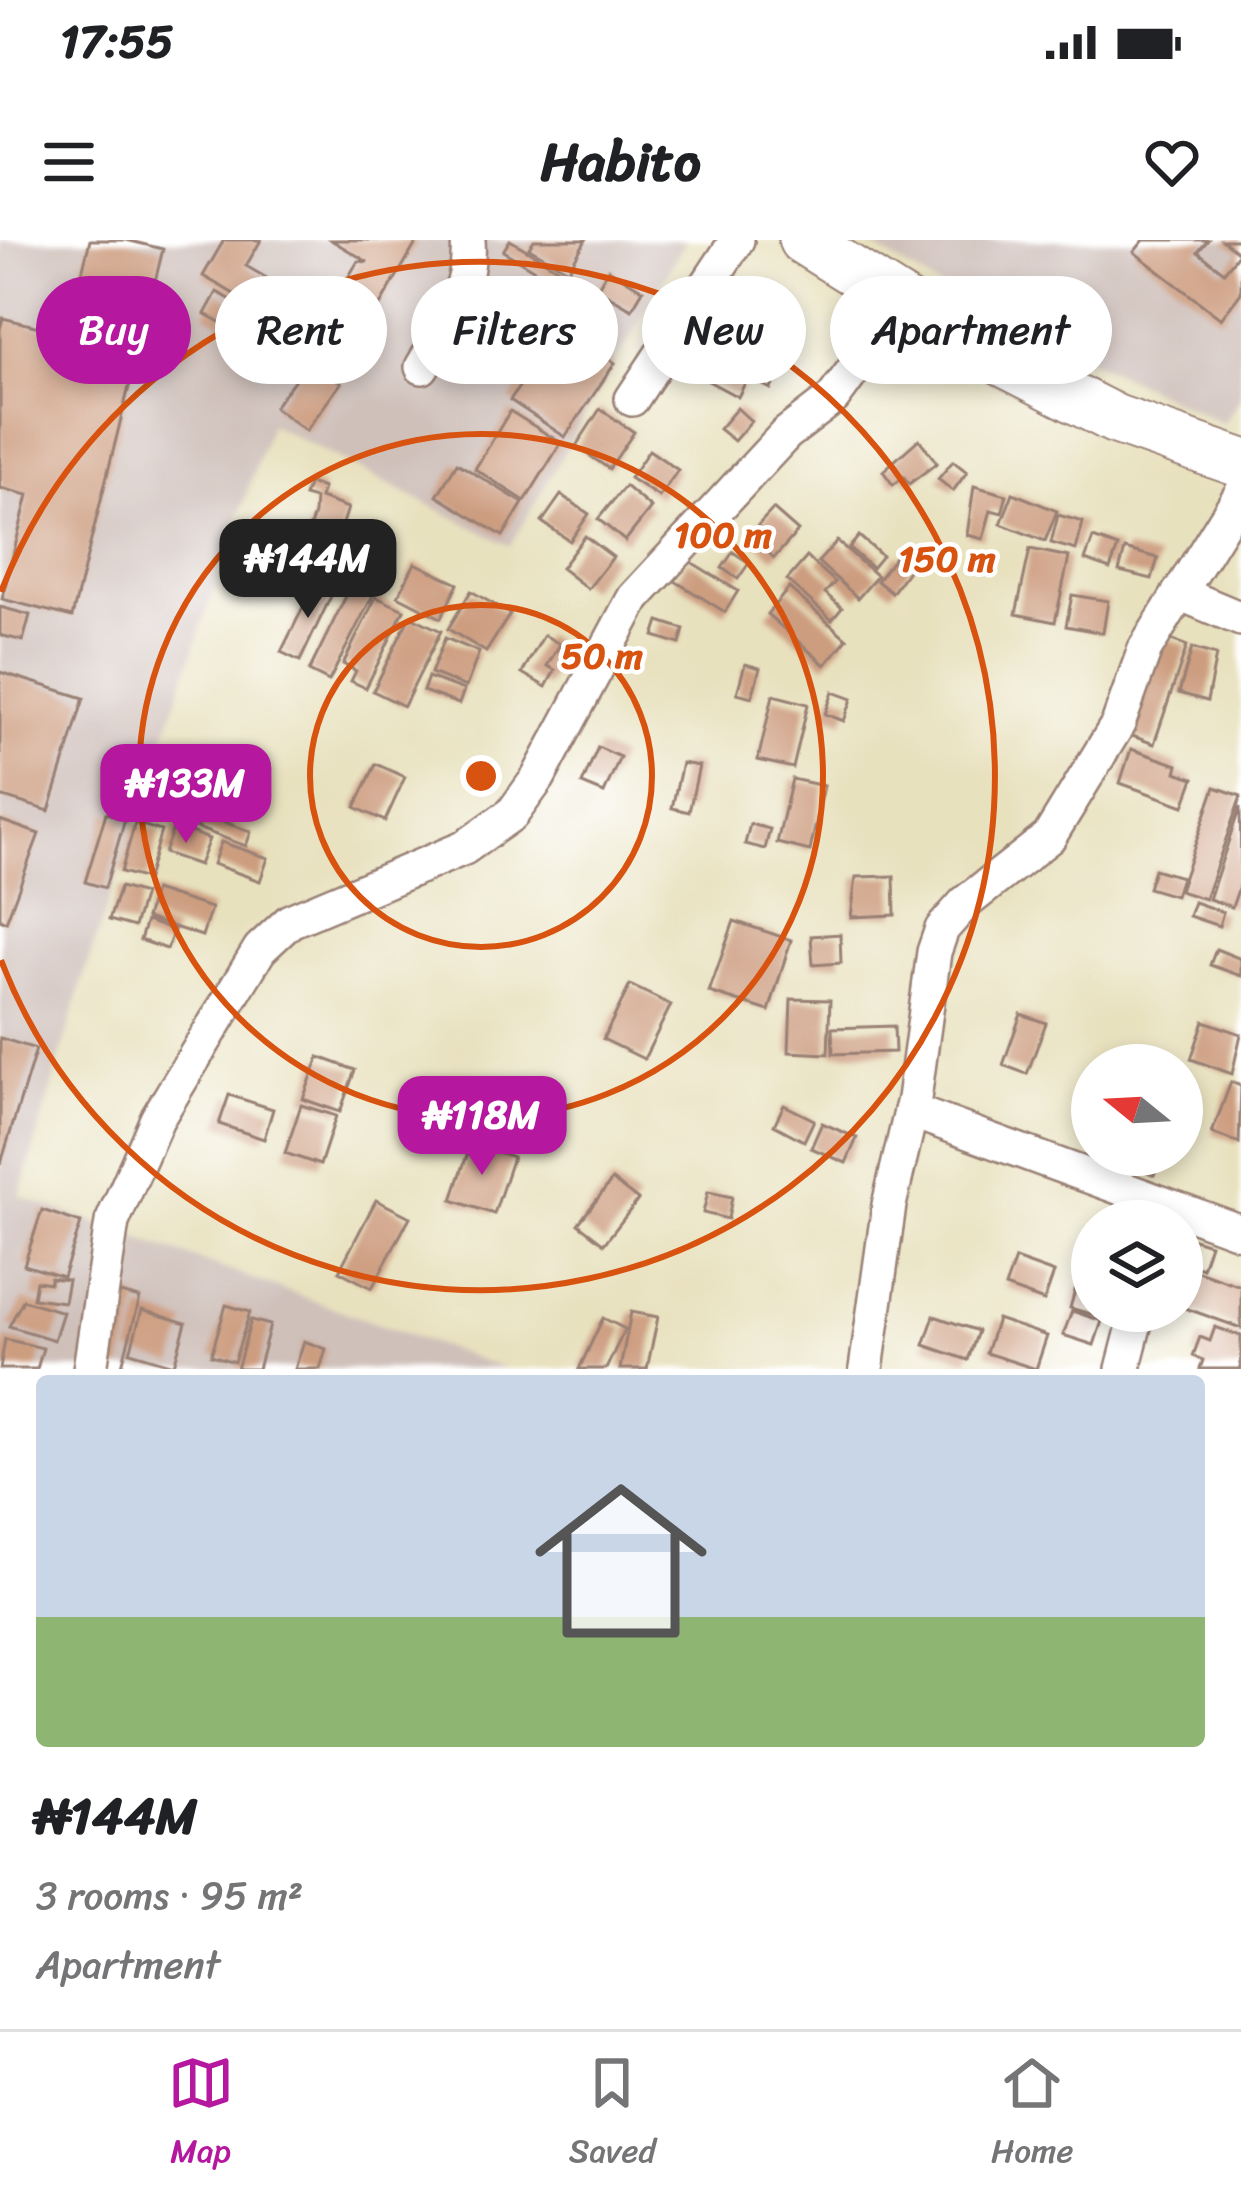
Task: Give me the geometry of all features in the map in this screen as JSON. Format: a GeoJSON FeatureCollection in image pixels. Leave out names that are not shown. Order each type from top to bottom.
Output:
{"type":"FeatureCollection","features":[{"type":"Feature","properties":{"kind":"highway"},"geometry":{"type":"LineString","coordinates":[[803,240],[859,276]]}},
{"type":"Feature","properties":{"kind":"highway"},"geometry":{"type":"LineString","coordinates":[[1046,384],[1115,419],[1241,463]]}},
{"type":"Feature","properties":{"kind":"street"},"geometry":{"type":"LineString","coordinates":[[467,276],[468,240]]}},
{"type":"Feature","properties":{"kind":"street"},"geometry":{"type":"LineString","coordinates":[[632,399],[737,240]]}},
{"type":"Feature","properties":{"kind":"street"},"geometry":{"type":"LineString","coordinates":[[90,1369],[112,1222],[157,1119],[260,949],[290,921],[464,848],[512,814],[538,778],[634,598],[786,434],[833,398],[843,384]]}},
{"type":"Feature","properties":{"kind":"street"},"geometry":{"type":"LineString","coordinates":[[866,1369],[892,1189],[911,1111],[934,952],[942,929],[965,902],[1049,837],[1118,724],[1145,649],[1241,494]]}},
{"type":"Feature","properties":{"kind":"street"},"geometry":{"type":"LineString","coordinates":[[1179,593],[1241,619]]}},
{"type":"Feature","properties":{"kind":"street"},"geometry":{"type":"LineString","coordinates":[[911,1111],[1133,1200]]}},
{"type":"Feature","properties":{"kind":"street"},"geometry":{"type":"LineString","coordinates":[[1203,1222],[1241,1232]]}},
{"type":"Feature","properties":{"kind":"street"},"geometry":{"type":"LineString","coordinates":[[1123,1369],[1133,1332]]}},
{"type":"Feature","properties":{"kind":"shaded area"},"geometry":{"type":"Polygon","coordinates":[[[0,240],[686,240],[665,276],[642,276],[642,316],[618,358],[618,276],[411,276],[411,384],[603,384],[510,546],[270,424],[85,972],[20,1196],[505,1369],[0,1369],[0,240]]]}},
{"type":"Feature","properties":{"kind":"shaded area"},"geometry":{"type":"Polygon","coordinates":[[[862,240],[1241,240],[1241,397],[1223,424],[1112,370],[1112,276],[921,276],[862,240]]]}},
{"type":"Feature","properties":{"kind":"building"},"geometry":{"type":"Polygon","coordinates":[[[90,240],[126,240],[163,249],[156,276],[81,276],[90,240]]]}},
{"type":"Feature","properties":{"kind":"building"},"geometry":{"type":"Polygon","coordinates":[[[224,240],[261,240],[246,266],[263,276],[215,276],[215,283],[203,276],[224,240]]]}},
{"type":"Feature","properties":{"kind":"building"},"geometry":{"type":"Polygon","coordinates":[[[331,240],[418,240],[387,293],[387,276],[349,276],[358,261],[368,262],[331,240]]]}},
{"type":"Feature","properties":{"kind":"building"},"geometry":{"type":"Polygon","coordinates":[[[510,240],[565,273],[545,276],[503,251],[510,240]]]}},
{"type":"Feature","properties":{"kind":"building"},"geometry":{"type":"Polygon","coordinates":[[[534,240],[586,240],[568,270],[529,248],[534,240]]]}},
{"type":"Feature","properties":{"kind":"building"},"geometry":{"type":"Polygon","coordinates":[[[1144,240],[1208,240],[1198,252],[1224,272],[1239,253],[1222,240],[1241,240],[1241,293],[1221,319],[1134,252],[1144,240]]]}},
{"type":"Feature","properties":{"kind":"building"},"geometry":{"type":"Polygon","coordinates":[[[608,269],[642,289],[632,309],[618,301],[618,276],[604,276],[608,269]]]}},
{"type":"Feature","properties":{"kind":"building"},"geometry":{"type":"Polygon","coordinates":[[[215,296],[215,319],[205,314],[215,296]]]}},
{"type":"Feature","properties":{"kind":"building"},"geometry":{"type":"Polygon","coordinates":[[[3,318],[36,326],[36,384],[130,384],[72,617],[2,599],[28,495],[0,488],[3,318]]]}},
{"type":"Feature","properties":{"kind":"building"},"geometry":{"type":"Polygon","coordinates":[[[291,384],[340,384],[306,431],[274,407],[291,384]]]}},
{"type":"Feature","properties":{"kind":"building"},"geometry":{"type":"Polygon","coordinates":[[[521,384],[601,384],[565,437],[510,400],[521,384]]]}},
{"type":"Feature","properties":{"kind":"building"},"geometry":{"type":"Polygon","coordinates":[[[714,384],[744,384],[738,397],[714,384]]]}},
{"type":"Feature","properties":{"kind":"building"},"geometry":{"type":"Polygon","coordinates":[[[737,408],[751,421],[734,441],[719,429],[737,408]]]}},
{"type":"Feature","properties":{"kind":"building"},"geometry":{"type":"Polygon","coordinates":[[[600,409],[634,432],[609,469],[576,446],[600,409]]]}},
{"type":"Feature","properties":{"kind":"building"},"geometry":{"type":"Polygon","coordinates":[[[510,411],[561,443],[525,501],[475,469],[510,411]]]}},
{"type":"Feature","properties":{"kind":"building"},"geometry":{"type":"Polygon","coordinates":[[[919,439],[937,463],[909,484],[904,477],[893,485],[883,471],[919,439]]]}},
{"type":"Feature","properties":{"kind":"building"},"geometry":{"type":"Polygon","coordinates":[[[649,450],[678,470],[659,497],[630,478],[649,450]]]}},
{"type":"Feature","properties":{"kind":"building"},"geometry":{"type":"Polygon","coordinates":[[[953,461],[967,472],[953,491],[938,479],[953,461]]]}},
{"type":"Feature","properties":{"kind":"building"},"geometry":{"type":"Polygon","coordinates":[[[457,463],[523,503],[503,536],[437,496],[457,463]]]}},
{"type":"Feature","properties":{"kind":"building"},"geometry":{"type":"Polygon","coordinates":[[[309,483],[323,488],[320,498],[348,508],[329,568],[321,565],[317,575],[296,568],[314,514],[315,499],[304,496],[309,483]]]}},
{"type":"Feature","properties":{"kind":"building"},"geometry":{"type":"Polygon","coordinates":[[[625,486],[651,508],[625,541],[598,519],[625,486]]]}},
{"type":"Feature","properties":{"kind":"building"},"geometry":{"type":"Polygon","coordinates":[[[974,486],[1007,495],[1002,513],[991,510],[983,539],[967,535],[974,486]]]}},
{"type":"Feature","properties":{"kind":"building"},"geometry":{"type":"Polygon","coordinates":[[[1013,493],[1057,511],[1045,541],[1001,524],[1013,493]]]}},
{"type":"Feature","properties":{"kind":"building"},"geometry":{"type":"Polygon","coordinates":[[[561,495],[589,514],[570,541],[542,522],[561,495]]]}},
{"type":"Feature","properties":{"kind":"building"},"geometry":{"type":"Polygon","coordinates":[[[773,509],[798,531],[774,558],[749,535],[773,509]]]}},
{"type":"Feature","properties":{"kind":"building"},"geometry":{"type":"Polygon","coordinates":[[[1058,515],[1083,522],[1076,550],[1051,543],[1058,515]]]}},
{"type":"Feature","properties":{"kind":"building"},"geometry":{"type":"Polygon","coordinates":[[[585,536],[613,557],[588,589],[561,568],[585,536]]]}},
{"type":"Feature","properties":{"kind":"building"},"geometry":{"type":"Polygon","coordinates":[[[859,536],[882,556],[872,568],[849,548],[859,536]]]}},
{"type":"Feature","properties":{"kind":"building"},"geometry":{"type":"Polygon","coordinates":[[[1093,538],[1118,547],[1110,569],[1085,560],[1093,538]]]}},
{"type":"Feature","properties":{"kind":"building"},"geometry":{"type":"Polygon","coordinates":[[[837,541],[877,576],[858,598],[818,562],[837,541]]]}},
{"type":"Feature","properties":{"kind":"building"},"geometry":{"type":"Polygon","coordinates":[[[1030,549],[1069,557],[1055,622],[1016,614],[1030,549]]]}},
{"type":"Feature","properties":{"kind":"building"},"geometry":{"type":"Polygon","coordinates":[[[1125,549],[1158,558],[1152,579],[1119,571],[1125,549]]]}},
{"type":"Feature","properties":{"kind":"building"},"geometry":{"type":"Polygon","coordinates":[[[733,552],[749,563],[738,579],[722,568],[733,552]]]}},
{"type":"Feature","properties":{"kind":"building"},"geometry":{"type":"Polygon","coordinates":[[[897,554],[912,565],[892,593],[877,581],[897,554]]]}},
{"type":"Feature","properties":{"kind":"building"},"geometry":{"type":"Polygon","coordinates":[[[807,557],[835,582],[825,593],[842,608],[832,620],[787,580],[807,557]]]}},
{"type":"Feature","properties":{"kind":"building"},"geometry":{"type":"Polygon","coordinates":[[[688,560],[738,591],[725,612],[675,581],[688,560]]]}},
{"type":"Feature","properties":{"kind":"building"},"geometry":{"type":"Polygon","coordinates":[[[415,563],[458,584],[441,618],[398,596],[415,563]]]}},
{"type":"Feature","properties":{"kind":"building"},"geometry":{"type":"Polygon","coordinates":[[[316,581],[334,590],[300,661],[281,652],[316,581]]]}},
{"type":"Feature","properties":{"kind":"building"},"geometry":{"type":"Polygon","coordinates":[[[353,582],[374,593],[329,681],[309,671],[353,582]]]}},
{"type":"Feature","properties":{"kind":"building"},"geometry":{"type":"Polygon","coordinates":[[[789,588],[847,639],[825,665],[767,614],[789,588]]]}},
{"type":"Feature","properties":{"kind":"building"},"geometry":{"type":"Polygon","coordinates":[[[471,591],[510,614],[486,652],[448,629],[471,591]]]}},
{"type":"Feature","properties":{"kind":"building"},"geometry":{"type":"Polygon","coordinates":[[[1072,595],[1108,601],[1103,633],[1066,626],[1072,595]]]}},
{"type":"Feature","properties":{"kind":"building"},"geometry":{"type":"Polygon","coordinates":[[[376,597],[404,610],[366,688],[351,681],[356,671],[343,664],[376,597]]]}},
{"type":"Feature","properties":{"kind":"building"},"geometry":{"type":"Polygon","coordinates":[[[0,607],[30,615],[23,641],[0,635],[0,607]]]}},
{"type":"Feature","properties":{"kind":"building"},"geometry":{"type":"Polygon","coordinates":[[[410,616],[441,631],[404,706],[373,691],[410,616]]]}},
{"type":"Feature","properties":{"kind":"building"},"geometry":{"type":"Polygon","coordinates":[[[659,621],[684,629],[680,644],[654,636],[659,621]]]}},
{"type":"Feature","properties":{"kind":"building"},"geometry":{"type":"Polygon","coordinates":[[[544,635],[560,644],[547,666],[555,670],[546,687],[522,673],[544,635]]]}},
{"type":"Feature","properties":{"kind":"building"},"geometry":{"type":"Polygon","coordinates":[[[1164,637],[1187,646],[1154,744],[1127,734],[1164,637]]]}},
{"type":"Feature","properties":{"kind":"building"},"geometry":{"type":"Polygon","coordinates":[[[445,638],[479,652],[466,687],[431,673],[445,638]]]}},
{"type":"Feature","properties":{"kind":"building"},"geometry":{"type":"Polygon","coordinates":[[[1192,648],[1216,655],[1207,701],[1179,693],[1192,648]]]}},
{"type":"Feature","properties":{"kind":"building"},"geometry":{"type":"Polygon","coordinates":[[[745,664],[760,668],[752,697],[737,693],[745,664]]]}},
{"type":"Feature","properties":{"kind":"building"},"geometry":{"type":"Polygon","coordinates":[[[0,672],[84,698],[49,811],[0,796],[0,672]]]}},
{"type":"Feature","properties":{"kind":"building"},"geometry":{"type":"Polygon","coordinates":[[[428,677],[464,690],[459,704],[423,691],[428,677]]]}},
{"type":"Feature","properties":{"kind":"building"},"geometry":{"type":"Polygon","coordinates":[[[833,692],[852,699],[844,721],[825,714],[833,692]]]}},
{"type":"Feature","properties":{"kind":"building"},"geometry":{"type":"Polygon","coordinates":[[[773,695],[808,704],[793,768],[758,760],[773,695]]]}},
{"type":"Feature","properties":{"kind":"building"},"geometry":{"type":"Polygon","coordinates":[[[598,747],[620,757],[604,793],[582,784],[598,747]]]}},
{"type":"Feature","properties":{"kind":"building"},"geometry":{"type":"Polygon","coordinates":[[[1131,749],[1178,765],[1176,772],[1194,778],[1184,806],[1120,783],[1131,749]]]}},
{"type":"Feature","properties":{"kind":"building"},"geometry":{"type":"Polygon","coordinates":[[[682,763],[699,766],[689,812],[672,808],[682,763]]]}},
{"type":"Feature","properties":{"kind":"building"},"geometry":{"type":"Polygon","coordinates":[[[376,764],[405,777],[385,821],[355,807],[376,764]]]}},
{"type":"Feature","properties":{"kind":"building"},"geometry":{"type":"Polygon","coordinates":[[[231,779],[243,785],[228,812],[216,805],[231,779]]]}},
{"type":"Feature","properties":{"kind":"building"},"geometry":{"type":"Polygon","coordinates":[[[792,779],[824,786],[810,851],[777,843],[792,779]]]}},
{"type":"Feature","properties":{"kind":"building"},"geometry":{"type":"Polygon","coordinates":[[[1215,787],[1241,796],[1205,899],[1179,891],[1215,787]]]}},
{"type":"Feature","properties":{"kind":"building"},"geometry":{"type":"Polygon","coordinates":[[[1240,807],[1241,881],[1232,907],[1209,899],[1240,807]]]}},
{"type":"Feature","properties":{"kind":"building"},"geometry":{"type":"Polygon","coordinates":[[[106,813],[125,819],[105,888],[85,882],[106,813]]]}},
{"type":"Feature","properties":{"kind":"building"},"geometry":{"type":"Polygon","coordinates":[[[202,814],[251,832],[246,846],[197,828],[202,814]]]}},
{"type":"Feature","properties":{"kind":"building"},"geometry":{"type":"Polygon","coordinates":[[[0,820],[39,834],[6,922],[0,919],[0,820]]]}},
{"type":"Feature","properties":{"kind":"building"},"geometry":{"type":"Polygon","coordinates":[[[135,823],[161,831],[147,879],[121,872],[135,823]]]}},
{"type":"Feature","properties":{"kind":"building"},"geometry":{"type":"Polygon","coordinates":[[[750,824],[770,829],[765,849],[745,844],[750,824]]]}},
{"type":"Feature","properties":{"kind":"building"},"geometry":{"type":"Polygon","coordinates":[[[174,826],[209,839],[199,865],[164,853],[174,826]]]}},
{"type":"Feature","properties":{"kind":"building"},"geometry":{"type":"Polygon","coordinates":[[[221,842],[268,858],[260,881],[213,864],[221,842]]]}},
{"type":"Feature","properties":{"kind":"building"},"geometry":{"type":"Polygon","coordinates":[[[1154,869],[1181,877],[1175,896],[1148,888],[1154,869]]]}},
{"type":"Feature","properties":{"kind":"building"},"geometry":{"type":"Polygon","coordinates":[[[894,876],[895,915],[851,917],[856,877],[894,876]]]}},
{"type":"Feature","properties":{"kind":"building"},"geometry":{"type":"Polygon","coordinates":[[[120,887],[144,894],[134,927],[109,920],[120,887]]]}},
{"type":"Feature","properties":{"kind":"building"},"geometry":{"type":"Polygon","coordinates":[[[154,890],[211,908],[202,936],[146,918],[154,890]]]}},
{"type":"Feature","properties":{"kind":"building"},"geometry":{"type":"Polygon","coordinates":[[[1194,902],[1223,912],[1219,926],[1189,916],[1194,902]]]}},
{"type":"Feature","properties":{"kind":"building"},"geometry":{"type":"Polygon","coordinates":[[[146,921],[174,930],[167,949],[140,940],[146,921]]]}},
{"type":"Feature","properties":{"kind":"building"},"geometry":{"type":"Polygon","coordinates":[[[734,921],[791,940],[769,1011],[709,992],[734,921]]]}},
{"type":"Feature","properties":{"kind":"building"},"geometry":{"type":"Polygon","coordinates":[[[840,934],[841,963],[813,965],[811,936],[840,934]]]}},
{"type":"Feature","properties":{"kind":"building"},"geometry":{"type":"Polygon","coordinates":[[[1216,949],[1241,959],[1241,976],[1210,965],[1216,949]]]}},
{"type":"Feature","properties":{"kind":"building"},"geometry":{"type":"Polygon","coordinates":[[[630,985],[671,1005],[644,1059],[603,1039],[630,985]]]}},
{"type":"Feature","properties":{"kind":"building"},"geometry":{"type":"Polygon","coordinates":[[[791,999],[830,1000],[828,1054],[789,1052],[791,999]]]}},
{"type":"Feature","properties":{"kind":"building"},"geometry":{"type":"Polygon","coordinates":[[[1021,1014],[1046,1023],[1027,1074],[1003,1065],[1021,1014]]]}},
{"type":"Feature","properties":{"kind":"building"},"geometry":{"type":"Polygon","coordinates":[[[1204,1021],[1241,1034],[1232,1074],[1203,1063],[1203,1044],[1196,1044],[1204,1021]]]}},
{"type":"Feature","properties":{"kind":"building"},"geometry":{"type":"Polygon","coordinates":[[[894,1026],[895,1052],[833,1054],[832,1028],[894,1026]]]}},
{"type":"Feature","properties":{"kind":"building"},"geometry":{"type":"Polygon","coordinates":[[[0,1038],[36,1049],[1,1163],[0,1163],[0,1038]]]}},
{"type":"Feature","properties":{"kind":"building"},"geometry":{"type":"Polygon","coordinates":[[[319,1057],[355,1070],[340,1112],[303,1099],[319,1057]]]}},
{"type":"Feature","properties":{"kind":"building"},"geometry":{"type":"Polygon","coordinates":[[[1231,1082],[1241,1086],[1239,1143],[1212,1133],[1231,1082]]]}},
{"type":"Feature","properties":{"kind":"building"},"geometry":{"type":"Polygon","coordinates":[[[229,1095],[273,1109],[264,1139],[219,1124],[229,1095]]]}},
{"type":"Feature","properties":{"kind":"building"},"geometry":{"type":"Polygon","coordinates":[[[301,1105],[336,1116],[320,1165],[285,1153],[301,1105]]]}},
{"type":"Feature","properties":{"kind":"building"},"geometry":{"type":"Polygon","coordinates":[[[784,1105],[814,1120],[804,1141],[774,1125],[784,1105]]]}},
{"type":"Feature","properties":{"kind":"building"},"geometry":{"type":"Polygon","coordinates":[[[822,1123],[857,1138],[846,1163],[811,1148],[822,1123]]]}},
{"type":"Feature","properties":{"kind":"building"},"geometry":{"type":"Polygon","coordinates":[[[471,1143],[513,1157],[494,1214],[452,1200],[471,1143]]]}},
{"type":"Feature","properties":{"kind":"building"},"geometry":{"type":"Polygon","coordinates":[[[612,1180],[638,1200],[604,1244],[578,1224],[612,1180]]]}},
{"type":"Feature","properties":{"kind":"building"},"geometry":{"type":"Polygon","coordinates":[[[708,1192],[732,1197],[728,1219],[703,1213],[708,1192]]]}},
{"type":"Feature","properties":{"kind":"building"},"geometry":{"type":"Polygon","coordinates":[[[376,1200],[410,1217],[372,1288],[339,1271],[376,1200]]]}},
{"type":"Feature","properties":{"kind":"building"},"geometry":{"type":"Polygon","coordinates":[[[42,1210],[81,1223],[63,1277],[24,1265],[42,1210]]]}},
{"type":"Feature","properties":{"kind":"building"},"geometry":{"type":"Polygon","coordinates":[[[1015,1259],[1054,1273],[1044,1301],[1005,1287],[1015,1259]]]}},
{"type":"Feature","properties":{"kind":"building"},"geometry":{"type":"Polygon","coordinates":[[[1203,1273],[1241,1286],[1241,1328],[1203,1314],[1203,1273]]]}},
{"type":"Feature","properties":{"kind":"building"},"geometry":{"type":"Polygon","coordinates":[[[50,1278],[68,1280],[64,1302],[33,1298],[36,1281],[50,1283],[50,1278]]]}},
{"type":"Feature","properties":{"kind":"building"},"geometry":{"type":"Polygon","coordinates":[[[120,1293],[140,1298],[121,1369],[99,1369],[120,1293]]]}},
{"type":"Feature","properties":{"kind":"building"},"geometry":{"type":"Polygon","coordinates":[[[23,1300],[63,1312],[54,1340],[9,1326],[23,1300]]]}},
{"type":"Feature","properties":{"kind":"building"},"geometry":{"type":"Polygon","coordinates":[[[226,1305],[250,1312],[234,1362],[211,1355],[226,1305]]]}},
{"type":"Feature","properties":{"kind":"building"},"geometry":{"type":"Polygon","coordinates":[[[142,1310],[186,1323],[174,1365],[130,1352],[142,1310]]]}},
{"type":"Feature","properties":{"kind":"building"},"geometry":{"type":"Polygon","coordinates":[[[631,1312],[658,1317],[647,1369],[620,1369],[631,1312]]]}},
{"type":"Feature","properties":{"kind":"building"},"geometry":{"type":"Polygon","coordinates":[[[1071,1314],[1071,1332],[1098,1332],[1094,1345],[1063,1335],[1071,1314]]]}},
{"type":"Feature","properties":{"kind":"building"},"geometry":{"type":"Polygon","coordinates":[[[934,1316],[978,1331],[968,1360],[924,1345],[934,1316]]]}},
{"type":"Feature","properties":{"kind":"building"},"geometry":{"type":"Polygon","coordinates":[[[603,1318],[625,1329],[606,1369],[579,1369],[603,1318]]]}},
{"type":"Feature","properties":{"kind":"building"},"geometry":{"type":"Polygon","coordinates":[[[997,1319],[1047,1336],[1036,1369],[986,1353],[997,1319]]]}},
{"type":"Feature","properties":{"kind":"building"},"geometry":{"type":"Polygon","coordinates":[[[251,1320],[270,1325],[258,1369],[237,1369],[251,1320]]]}},
{"type":"Feature","properties":{"kind":"building"},"geometry":{"type":"Polygon","coordinates":[[[1215,1327],[1241,1336],[1241,1369],[1200,1369],[1203,1360],[1193,1356],[1200,1337],[1210,1341],[1215,1327]]]}},
{"type":"Feature","properties":{"kind":"building"},"geometry":{"type":"Polygon","coordinates":[[[5,1339],[43,1348],[37,1369],[0,1369],[5,1339]]]}},
{"type":"Feature","properties":{"kind":"building"},"geometry":{"type":"Polygon","coordinates":[[[304,1341],[326,1349],[320,1369],[295,1369],[304,1341]]]}}]}
